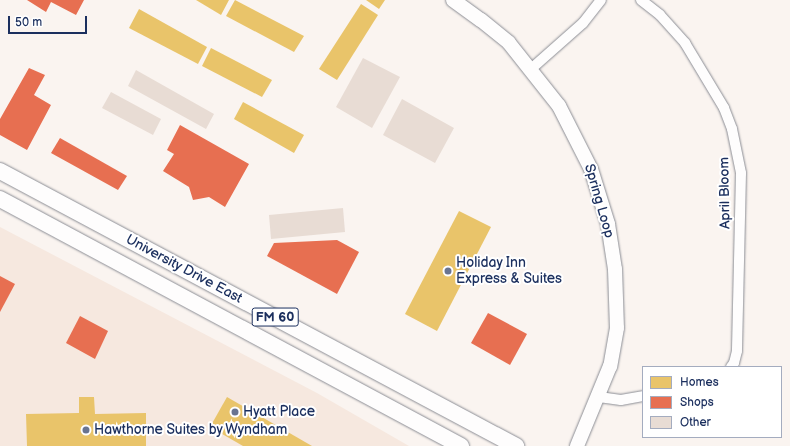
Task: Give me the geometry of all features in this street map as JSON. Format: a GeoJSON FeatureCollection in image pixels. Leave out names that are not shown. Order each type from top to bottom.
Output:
{"type":"FeatureCollection","features":[{"type":"Feature","properties":{"kind":"main road","name":"University Drive East"},"geometry":{"type":"LineString","coordinates":[[0,171],[516,446]]}},
{"type":"Feature","properties":{"kind":"main road","name":"University Drive East"},"geometry":{"type":"LineString","coordinates":[[0,199],[461,446]]}},
{"type":"Feature","properties":{"kind":"main road"},"geometry":{"type":"LineString","coordinates":[[200,306],[211,283]]}},
{"type":"Feature","properties":{"kind":"street","name":"Spring Loop"},"geometry":{"type":"LineString","coordinates":[[452,0],[482,20],[509,44],[532,69],[559,106],[580,143],[591,169],[608,224],[615,269],[616,328],[610,366],[599,397],[577,446]]}},
{"type":"Feature","properties":{"kind":"street"},"geometry":{"type":"LineString","coordinates":[[532,69],[583,23],[601,0]]}},
{"type":"Feature","properties":{"kind":"street","name":"April Bloom"},"geometry":{"type":"LineString","coordinates":[[641,0],[660,15],[685,43],[724,108],[734,135],[741,181],[737,351],[732,366]]}},
{"type":"Feature","properties":{"kind":"street"},"geometry":{"type":"LineString","coordinates":[[599,397],[621,400],[642,396]]}},
{"type":"Feature","properties":{"kind":"shaded area"},"geometry":{"type":"Polygon","coordinates":[[[0,227],[317,393],[409,446],[0,446],[0,227]]]}},
{"type":"Feature","properties":{"kind":"building: Homes"},"geometry":{"type":"Polygon","coordinates":[[[196,0],[229,0],[221,15],[196,0]]]}},
{"type":"Feature","properties":{"kind":"building: Homes"},"geometry":{"type":"Polygon","coordinates":[[[235,0],[304,36],[294,52],[226,16],[235,0]]]}},
{"type":"Feature","properties":{"kind":"building: Homes"},"geometry":{"type":"Polygon","coordinates":[[[366,0],[385,0],[379,9],[366,0]]]}},
{"type":"Feature","properties":{"kind":"building: Homes"},"geometry":{"type":"Polygon","coordinates":[[[361,4],[378,15],[337,80],[319,69],[361,4]]]}},
{"type":"Feature","properties":{"kind":"building: Homes"},"geometry":{"type":"Polygon","coordinates":[[[139,9],[207,47],[198,64],[129,28],[139,9]]]}},
{"type":"Feature","properties":{"kind":"building: Homes"},"geometry":{"type":"Polygon","coordinates":[[[211,48],[272,80],[262,97],[202,66],[211,48]]]}},
{"type":"Feature","properties":{"kind":"building: Homes"},"geometry":{"type":"Polygon","coordinates":[[[243,102],[304,135],[294,153],[234,119],[243,102]]]}},
{"type":"Feature","properties":{"kind":"building: Homes","name":"Holiday Inn Express & Suites"},"geometry":{"type":"Polygon","coordinates":[[[459,211],[491,227],[437,331],[405,314],[459,211]]]}},
{"type":"Feature","properties":{"kind":"building: Homes","name":"Hawthorne Suites by Wyndham"},"geometry":{"type":"Polygon","coordinates":[[[79,397],[94,397],[95,414],[146,413],[146,446],[27,446],[26,414],[79,413],[79,397]]]}},
{"type":"Feature","properties":{"kind":"building: Homes","name":"Hyatt Place"},"geometry":{"type":"Polygon","coordinates":[[[227,397],[312,446],[243,446],[210,427],[227,397]]]}},
{"type":"Feature","properties":{"kind":"building: Shops"},"geometry":{"type":"Polygon","coordinates":[[[27,0],[84,0],[76,15],[51,2],[46,12],[27,0]]]}},
{"type":"Feature","properties":{"kind":"building: Shops"},"geometry":{"type":"Polygon","coordinates":[[[29,68],[45,75],[34,95],[51,105],[27,150],[0,135],[0,119],[29,68]]]}},
{"type":"Feature","properties":{"kind":"building: Shops"},"geometry":{"type":"Polygon","coordinates":[[[180,125],[249,164],[225,207],[209,197],[193,200],[189,187],[163,171],[174,154],[167,150],[180,125]]]}},
{"type":"Feature","properties":{"kind":"building: Shops"},"geometry":{"type":"Polygon","coordinates":[[[60,138],[127,176],[118,190],[51,153],[60,138]]]}},
{"type":"Feature","properties":{"kind":"building: Shops"},"geometry":{"type":"Polygon","coordinates":[[[337,240],[359,252],[337,294],[267,256],[274,243],[337,240]]]}},
{"type":"Feature","properties":{"kind":"building: Shops"},"geometry":{"type":"Polygon","coordinates":[[[0,276],[15,284],[0,312],[0,276]]]}},
{"type":"Feature","properties":{"kind":"building: Shops"},"geometry":{"type":"Polygon","coordinates":[[[488,313],[527,334],[510,365],[471,343],[488,313]]]}},
{"type":"Feature","properties":{"kind":"building: Shops"},"geometry":{"type":"Polygon","coordinates":[[[80,316],[108,331],[95,359],[66,343],[80,316]]]}},
{"type":"Feature","properties":{"kind":"building: Other"},"geometry":{"type":"Polygon","coordinates":[[[363,58],[400,77],[372,128],[336,107],[363,58]]]}},
{"type":"Feature","properties":{"kind":"building: Other"},"geometry":{"type":"Polygon","coordinates":[[[136,70],[214,114],[206,129],[128,86],[136,70]]]}},
{"type":"Feature","properties":{"kind":"building: Other"},"geometry":{"type":"Polygon","coordinates":[[[111,92],[161,119],[153,135],[102,108],[111,92]]]}},
{"type":"Feature","properties":{"kind":"building: Other"},"geometry":{"type":"Polygon","coordinates":[[[402,99],[454,128],[435,163],[383,135],[402,99]]]}},
{"type":"Feature","properties":{"kind":"building: Other"},"geometry":{"type":"Polygon","coordinates":[[[343,208],[345,232],[271,239],[269,215],[343,208]]]}},
{"type":"Feature","properties":{"kind":"place","name":"Holiday Inn Express & Suites"},"geometry":{"type":"Point","coordinates":[448,271]}},
{"type":"Feature","properties":{"kind":"place","name":"Hyatt Place"},"geometry":{"type":"Point","coordinates":[235,412]}},
{"type":"Feature","properties":{"kind":"place","name":"Hawthorne Suites by Wyndham"},"geometry":{"type":"Point","coordinates":[86,430]}}]}
